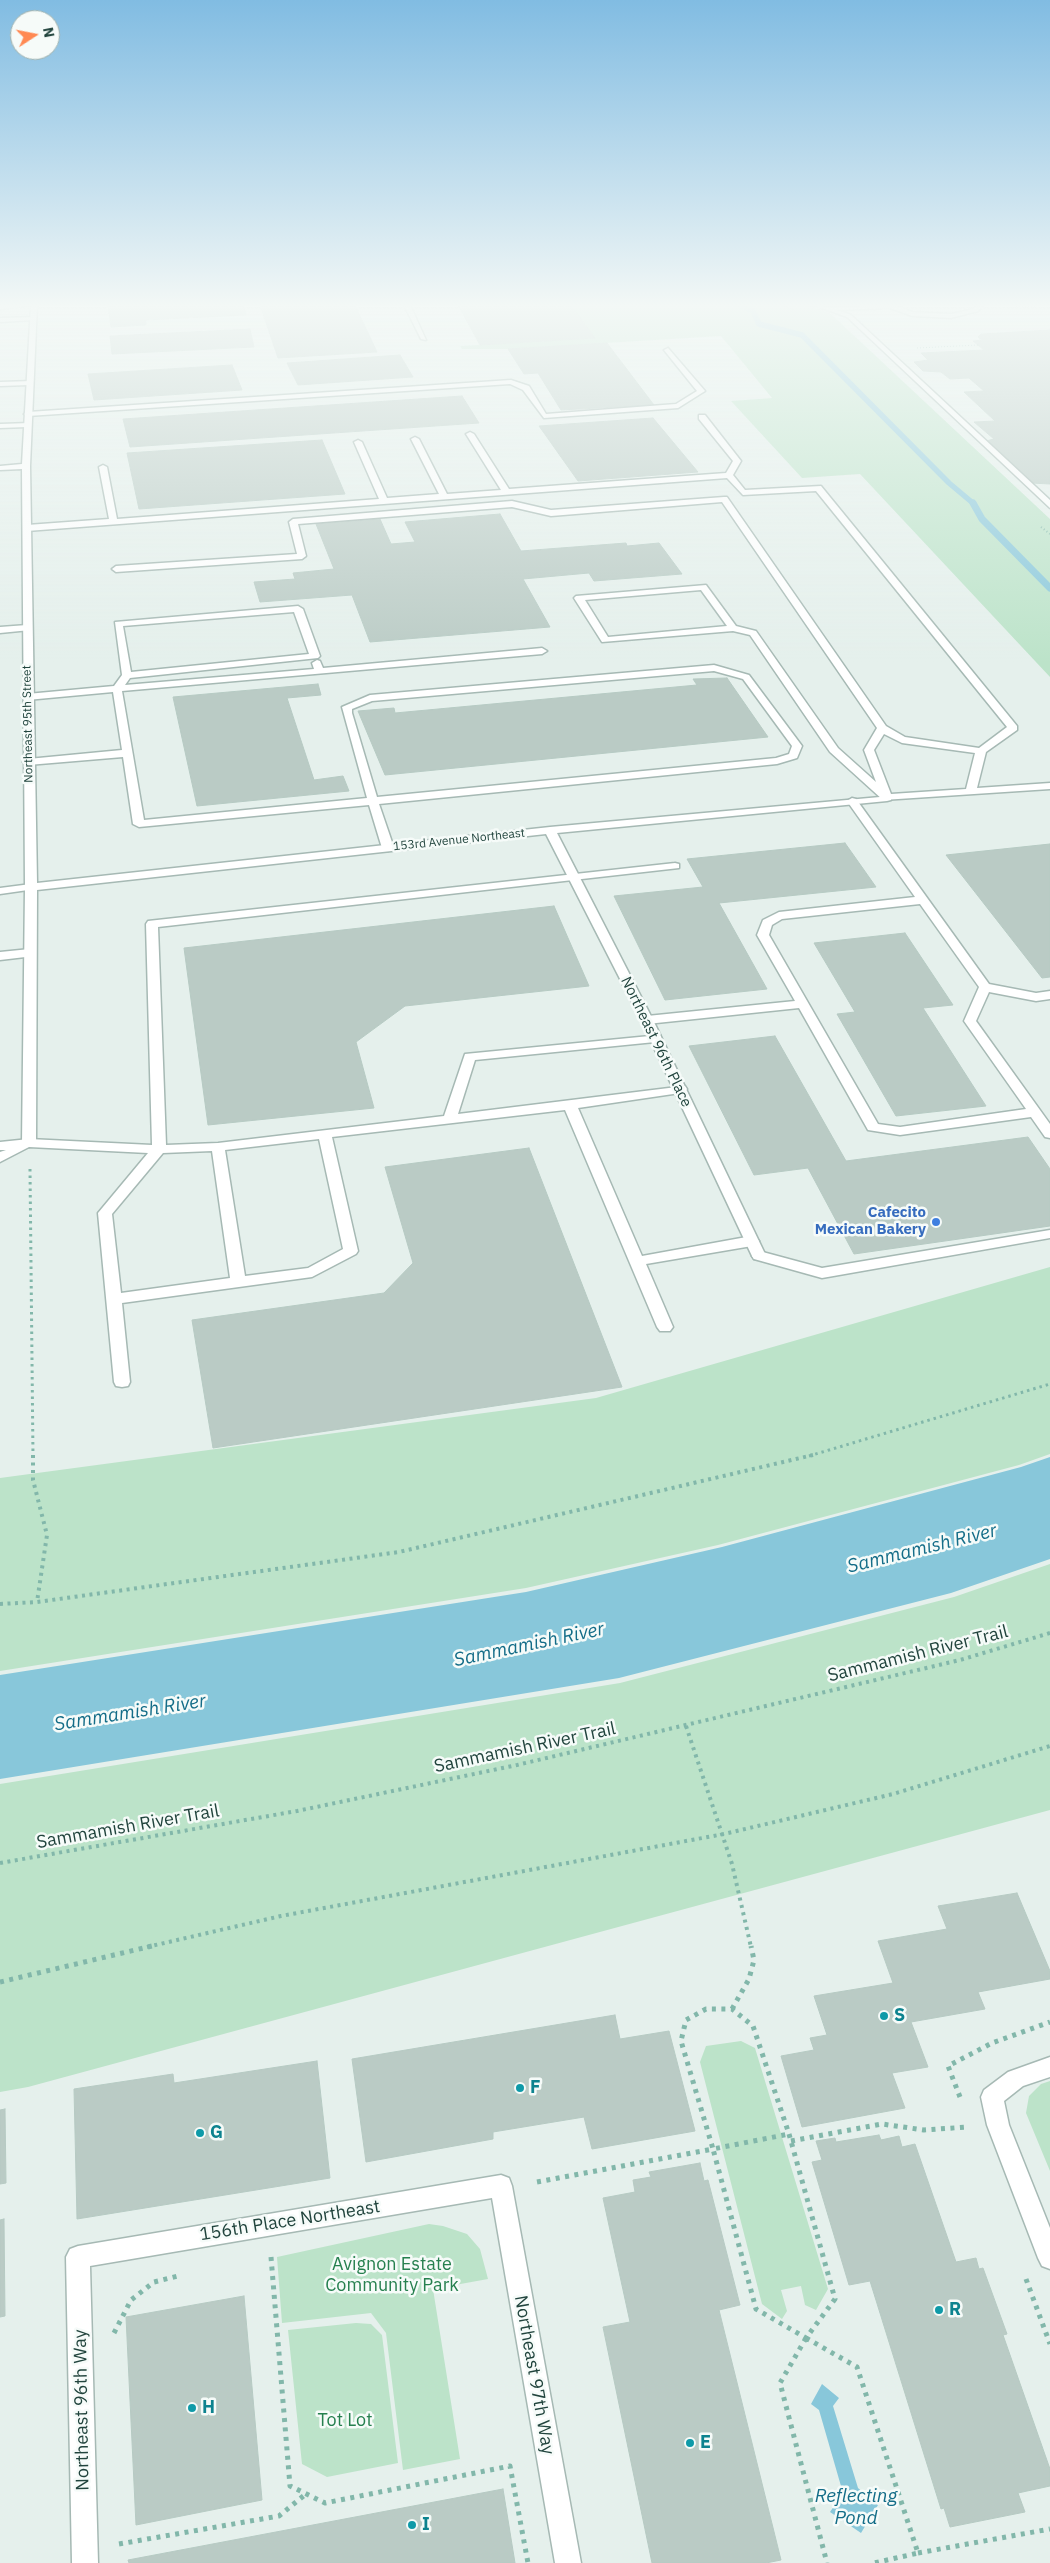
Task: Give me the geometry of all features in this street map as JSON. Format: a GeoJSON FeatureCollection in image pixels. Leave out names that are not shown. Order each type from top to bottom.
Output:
{"type":"FeatureCollection","features":[{"type":"Feature","properties":{"kind":"street","name":"Northeast 95th Street"},"geometry":{"type":"LineString","coordinates":[[27,425],[27,697],[31,887],[30,1143]]}},
{"type":"Feature","properties":{"kind":"street"},"geometry":{"type":"LineString","coordinates":[[708,425],[737,461],[729,475]]}},
{"type":"Feature","properties":{"kind":"street"},"geometry":{"type":"LineString","coordinates":[[964,425],[1050,505]]}},
{"type":"Feature","properties":{"kind":"street"},"geometry":{"type":"LineString","coordinates":[[470,434],[507,492]]}},
{"type":"Feature","properties":{"kind":"street"},"geometry":{"type":"LineString","coordinates":[[414,439],[444,497]]}},
{"type":"Feature","properties":{"kind":"street"},"geometry":{"type":"LineString","coordinates":[[358,442],[384,501]]}},
{"type":"Feature","properties":{"kind":"street"},"geometry":{"type":"LineString","coordinates":[[0,468],[26,466]]}},
{"type":"Feature","properties":{"kind":"street"},"geometry":{"type":"LineString","coordinates":[[103,467],[113,520]]}},
{"type":"Feature","properties":{"kind":"street"},"geometry":{"type":"LineString","coordinates":[[27,528],[113,520],[729,475]]}},
{"type":"Feature","properties":{"kind":"street"},"geometry":{"type":"LineString","coordinates":[[729,475],[743,493]]}},
{"type":"Feature","properties":{"kind":"street"},"geometry":{"type":"LineString","coordinates":[[116,569],[302,556],[293,522],[512,504],[550,513],[724,499],[743,493],[818,488],[1013,728],[980,751],[902,740],[882,728],[724,499]]}},
{"type":"Feature","properties":{"kind":"street"},"geometry":{"type":"LineString","coordinates":[[733,628],[703,587],[580,598],[605,640],[733,628],[753,633],[834,750],[887,798]]}},
{"type":"Feature","properties":{"kind":"street"},"geometry":{"type":"LineString","coordinates":[[127,675],[118,624],[298,609],[319,671]]}},
{"type":"Feature","properties":{"kind":"street"},"geometry":{"type":"LineString","coordinates":[[0,630],[27,628]]}},
{"type":"Feature","properties":{"kind":"street"},"geometry":{"type":"LineString","coordinates":[[27,697],[542,651]]}},
{"type":"Feature","properties":{"kind":"street"},"geometry":{"type":"LineString","coordinates":[[315,656],[127,675],[117,688],[139,824],[373,801],[777,761],[793,756],[797,746],[746,677],[714,668],[370,698],[347,707],[347,713],[373,801],[388,848]]}},
{"type":"Feature","properties":{"kind":"street"},"geometry":{"type":"LineString","coordinates":[[882,728],[869,750],[887,798]]}},
{"type":"Feature","properties":{"kind":"street"},"geometry":{"type":"LineString","coordinates":[[972,792],[980,751]]}},
{"type":"Feature","properties":{"kind":"street"},"geometry":{"type":"LineString","coordinates":[[28,762],[127,754]]}},
{"type":"Feature","properties":{"kind":"street","name":"153rd Avenue Northeast"},"geometry":{"type":"LineString","coordinates":[[0,891],[550,830],[852,801],[1050,786]]}},
{"type":"Feature","properties":{"kind":"street"},"geometry":{"type":"LineString","coordinates":[[852,801],[985,987],[1036,997],[1050,1005]]}},
{"type":"Feature","properties":{"kind":"street","name":"Northeast 96th Place"},"geometry":{"type":"LineString","coordinates":[[550,830],[647,1020],[759,1256],[822,1273],[1050,1234]]}},
{"type":"Feature","properties":{"kind":"street"},"geometry":{"type":"LineString","coordinates":[[122,1382],[106,1213],[159,1149],[152,924],[674,866]]}},
{"type":"Feature","properties":{"kind":"street"},"geometry":{"type":"LineString","coordinates":[[924,900],[772,919],[767,924],[763,934],[874,1127],[900,1131],[1035,1112]]}},
{"type":"Feature","properties":{"kind":"street"},"geometry":{"type":"LineString","coordinates":[[0,956],[30,953]]}},
{"type":"Feature","properties":{"kind":"street"},"geometry":{"type":"LineString","coordinates":[[985,987],[970,1021],[1050,1134]]}},
{"type":"Feature","properties":{"kind":"street"},"geometry":{"type":"LineString","coordinates":[[1036,997],[1050,995]]}},
{"type":"Feature","properties":{"kind":"street"},"geometry":{"type":"LineString","coordinates":[[647,1020],[803,1004]]}},
{"type":"Feature","properties":{"kind":"street"},"geometry":{"type":"LineString","coordinates":[[450,1120],[470,1057],[655,1038]]}},
{"type":"Feature","properties":{"kind":"street"},"geometry":{"type":"LineString","coordinates":[[0,1146],[30,1143],[159,1149],[218,1147],[570,1105],[680,1089]]}},
{"type":"Feature","properties":{"kind":"street"},"geometry":{"type":"LineString","coordinates":[[570,1105],[665,1327]]}},
{"type":"Feature","properties":{"kind":"street"},"geometry":{"type":"LineString","coordinates":[[114,1299],[312,1272],[351,1251],[325,1135]]}},
{"type":"Feature","properties":{"kind":"street"},"geometry":{"type":"LineString","coordinates":[[0,1158],[30,1143]]}},
{"type":"Feature","properties":{"kind":"street"},"geometry":{"type":"LineString","coordinates":[[218,1147],[238,1282]]}},
{"type":"Feature","properties":{"kind":"street"},"geometry":{"type":"LineString","coordinates":[[637,1261],[752,1241]]}},
{"type":"Feature","properties":{"kind":"street"},"geometry":{"type":"LineString","coordinates":[[1050,2067],[1016,2079],[992,2097],[998,2125],[1050,2258]]}},
{"type":"Feature","properties":{"kind":"street","name":"156th Place Northeast"},"geometry":{"type":"LineString","coordinates":[[78,2257],[502,2186]]}},
{"type":"Feature","properties":{"kind":"street","name":"Northeast 97th Way"},"geometry":{"type":"LineString","coordinates":[[502,2186],[568,2563]]}},
{"type":"Feature","properties":{"kind":"street","name":"Northeast 96th Way"},"geometry":{"type":"LineString","coordinates":[[78,2257],[85,2563]]}},
{"type":"Feature","properties":{"kind":"path"},"geometry":{"type":"LineString","coordinates":[[30,1143],[33,1480],[47,1535],[37,1602]]}},
{"type":"Feature","properties":{"kind":"path"},"geometry":{"type":"LineString","coordinates":[[0,1604],[37,1602],[399,1552],[793,1462],[1050,1384]]}},
{"type":"Feature","properties":{"kind":"path","name":"Sammamish River Trail"},"geometry":{"type":"LineString","coordinates":[[0,1863],[297,1811],[686,1726],[960,1660],[1050,1633]]}},
{"type":"Feature","properties":{"kind":"path"},"geometry":{"type":"LineString","coordinates":[[686,1726],[724,1834],[754,1960],[749,1979],[732,2009]]}},
{"type":"Feature","properties":{"kind":"path"},"geometry":{"type":"LineString","coordinates":[[0,1982],[281,1916],[724,1834],[893,1794],[1050,1746]]}},
{"type":"Feature","properties":{"kind":"path"},"geometry":{"type":"LineString","coordinates":[[827,2563],[780,2383],[806,2338],[835,2299],[789,2134],[753,2026],[732,2009],[706,2009],[686,2020],[682,2041],[756,2309],[806,2338],[858,2368],[918,2553]]}},
{"type":"Feature","properties":{"kind":"path"},"geometry":{"type":"LineString","coordinates":[[791,2141],[882,2124],[924,2130],[971,2127]]}},
{"type":"Feature","properties":{"kind":"path"},"geometry":{"type":"LineString","coordinates":[[536,2182],[789,2134]]}},
{"type":"Feature","properties":{"kind":"path"},"geometry":{"type":"LineString","coordinates":[[271,2257],[290,2486],[326,2503],[510,2466],[528,2563]]}},
{"type":"Feature","properties":{"kind":"path"},"geometry":{"type":"LineString","coordinates":[[112,2343],[113,2334],[130,2300],[154,2282],[178,2276]]}},
{"type":"Feature","properties":{"kind":"path"},"geometry":{"type":"LineString","coordinates":[[113,2536],[113,2546],[279,2516],[307,2493]]}},
{"type":"Feature","properties":{"kind":"path"},"geometry":{"type":"LineString","coordinates":[[874,2563],[1050,2529]]}},
{"type":"Feature","properties":{"kind":"green space"},"geometry":{"type":"Polygon","coordinates":[[[753,425],[949,425],[1050,519],[1050,677],[860,474],[802,478],[753,425]]]}},
{"type":"Feature","properties":{"kind":"green space"},"geometry":{"type":"Polygon","coordinates":[[[1050,1267],[1050,1454],[1019,1465],[718,1545],[526,1588],[0,1671],[0,1478],[596,1398],[1050,1267]]]}},
{"type":"Feature","properties":{"kind":"green space"},"geometry":{"type":"Polygon","coordinates":[[[1050,1564],[1050,1810],[28,2087],[0,2092],[0,1784],[620,1683],[954,1597],[1050,1564]]]}},
{"type":"Feature","properties":{"kind":"green space"},"geometry":{"type":"Polygon","coordinates":[[[741,2041],[755,2048],[828,2289],[816,2310],[805,2305],[801,2286],[781,2290],[787,2311],[782,2319],[762,2304],[700,2062],[706,2046],[741,2041]]]}},
{"type":"Feature","properties":{"kind":"green space"},"geometry":{"type":"Polygon","coordinates":[[[1050,2081],[1050,2171],[1026,2113],[1029,2096],[1041,2084],[1050,2081]]]}},
{"type":"Feature","properties":{"kind":"green space","name":"Avignon Estate Community Park"},"geometry":{"type":"Polygon","coordinates":[[[429,2224],[443,2226],[467,2234],[480,2249],[488,2279],[433,2289],[460,2459],[403,2470],[386,2333],[371,2313],[282,2323],[277,2257],[429,2224]]]}},
{"type":"Feature","properties":{"kind":"green space","name":"Tot Lot"},"geometry":{"type":"Polygon","coordinates":[[[356,2323],[371,2324],[382,2335],[398,2463],[327,2477],[302,2464],[288,2330],[356,2323]]]}},
{"type":"Feature","properties":{"kind":"water","name":"Sammamish River"},"geometry":{"type":"Polygon","coordinates":[[[1050,1457],[1050,1559],[951,1593],[619,1678],[0,1779],[0,1675],[526,1592],[722,1547],[1021,1467],[1050,1457]]]}},
{"type":"Feature","properties":{"kind":"water","name":"Reflecting Pond"},"geometry":{"type":"Polygon","coordinates":[[[822,2384],[839,2398],[833,2406],[858,2488],[878,2505],[861,2533],[830,2512],[843,2493],[819,2410],[811,2404],[822,2384]]]}},
{"type":"Feature","properties":{"kind":"building"},"geometry":{"type":"Polygon","coordinates":[[[124,425],[456,425],[130,447],[124,425]]]}},
{"type":"Feature","properties":{"kind":"building"},"geometry":{"type":"Polygon","coordinates":[[[659,425],[698,472],[578,481],[539,426],[659,425]]]}},
{"type":"Feature","properties":{"kind":"building"},"geometry":{"type":"Polygon","coordinates":[[[977,425],[1050,425],[1050,484],[1031,483],[986,441],[994,439],[977,425]]]}},
{"type":"Feature","properties":{"kind":"building"},"geometry":{"type":"Polygon","coordinates":[[[322,440],[345,494],[139,509],[127,453],[322,440]]]}},
{"type":"Feature","properties":{"kind":"building"},"geometry":{"type":"Polygon","coordinates":[[[500,514],[521,551],[626,543],[627,546],[659,543],[682,574],[594,581],[589,573],[523,579],[550,627],[370,642],[352,595],[260,602],[254,582],[295,579],[293,573],[334,569],[316,524],[380,519],[391,544],[415,542],[405,522],[500,514]]]}},
{"type":"Feature","properties":{"kind":"building"},"geometry":{"type":"Polygon","coordinates":[[[727,678],[768,737],[385,775],[358,711],[394,708],[395,713],[697,685],[693,679],[727,678]]]}},
{"type":"Feature","properties":{"kind":"building"},"geometry":{"type":"Polygon","coordinates":[[[318,684],[321,695],[287,698],[314,780],[343,776],[349,791],[197,806],[173,697],[318,684]]]}},
{"type":"Feature","properties":{"kind":"building"},"geometry":{"type":"Polygon","coordinates":[[[845,843],[876,887],[719,903],[767,989],[665,1000],[614,896],[703,887],[687,859],[845,843]]]}},
{"type":"Feature","properties":{"kind":"building"},"geometry":{"type":"Polygon","coordinates":[[[1050,844],[1050,977],[1042,978],[946,855],[1050,844]]]}},
{"type":"Feature","properties":{"kind":"building"},"geometry":{"type":"Polygon","coordinates":[[[554,906],[589,986],[405,1006],[356,1042],[374,1108],[208,1125],[184,948],[554,906]]]}},
{"type":"Feature","properties":{"kind":"building"},"geometry":{"type":"Polygon","coordinates":[[[905,933],[953,1005],[923,1008],[986,1106],[896,1116],[837,1014],[855,1012],[814,943],[905,933]]]}},
{"type":"Feature","properties":{"kind":"building"},"geometry":{"type":"Polygon","coordinates":[[[775,1036],[846,1161],[1028,1137],[1050,1169],[1050,1226],[854,1254],[808,1168],[754,1175],[689,1046],[775,1036]]]}},
{"type":"Feature","properties":{"kind":"building"},"geometry":{"type":"Polygon","coordinates":[[[529,1148],[622,1387],[213,1448],[192,1320],[384,1293],[413,1263],[385,1167],[529,1148]]]}},
{"type":"Feature","properties":{"kind":"building","name":"S"},"geometry":{"type":"Polygon","coordinates":[[[1017,1893],[1050,1971],[1050,1979],[978,1992],[985,2009],[911,2022],[928,2067],[892,2073],[905,2108],[802,2127],[781,2056],[814,2050],[810,2038],[827,2035],[814,1996],[893,1983],[878,1941],[947,1929],[938,1906],[1017,1893]]]}},
{"type":"Feature","properties":{"kind":"building","name":"F"},"geometry":{"type":"Polygon","coordinates":[[[615,2015],[620,2039],[669,2031],[695,2131],[592,2149],[584,2117],[493,2132],[493,2139],[366,2162],[352,2059],[615,2015]]]}},
{"type":"Feature","properties":{"kind":"building","name":"G"},"geometry":{"type":"Polygon","coordinates":[[[317,2061],[330,2178],[77,2219],[74,2089],[173,2074],[174,2083],[317,2061]]]}},
{"type":"Feature","properties":{"kind":"building"},"geometry":{"type":"Polygon","coordinates":[[[5,2109],[6,2183],[0,2184],[0,2110],[5,2109]]]}},
{"type":"Feature","properties":{"kind":"building","name":"R"},"geometry":{"type":"Polygon","coordinates":[[[879,2135],[881,2140],[899,2136],[902,2147],[915,2144],[956,2262],[976,2258],[979,2269],[983,2268],[1007,2334],[1003,2335],[1050,2469],[1050,2486],[1018,2493],[1025,2512],[950,2527],[944,2508],[941,2509],[870,2281],[849,2285],[812,2162],[822,2160],[816,2141],[835,2138],[836,2142],[879,2135]]]}},
{"type":"Feature","properties":{"kind":"building","name":"E"},"geometry":{"type":"Polygon","coordinates":[[[700,2163],[704,2181],[708,2180],[740,2305],[719,2310],[781,2560],[766,2563],[652,2563],[603,2327],[630,2322],[603,2198],[635,2192],[633,2180],[651,2177],[649,2172],[700,2163]]]}},
{"type":"Feature","properties":{"kind":"building"},"geometry":{"type":"Polygon","coordinates":[[[4,2219],[5,2316],[0,2317],[0,2220],[4,2219]]]}},
{"type":"Feature","properties":{"kind":"building","name":"H"},"geometry":{"type":"Polygon","coordinates":[[[244,2296],[262,2500],[136,2525],[126,2317],[244,2296]]]}},
{"type":"Feature","properties":{"kind":"building","name":"I"},"geometry":{"type":"Polygon","coordinates":[[[503,2489],[515,2563],[129,2563],[128,2560],[503,2489]]]}},
{"type":"Feature","properties":{"kind":"waterway"},"geometry":{"type":"LineString","coordinates":[[891,425],[949,483],[973,503]]}},
{"type":"Feature","properties":{"kind":"waterway"},"geometry":{"type":"LineString","coordinates":[[973,503],[982,519],[1050,588]]}},
{"type":"Feature","properties":{"kind":"place","name":"Cafecito Mexican Bakery"},"geometry":{"type":"Point","coordinates":[936,1222]}},
{"type":"Feature","properties":{"kind":"place","name":"S"},"geometry":{"type":"Point","coordinates":[884,2016]}},
{"type":"Feature","properties":{"kind":"place","name":"F"},"geometry":{"type":"Point","coordinates":[520,2088]}},
{"type":"Feature","properties":{"kind":"place","name":"G"},"geometry":{"type":"Point","coordinates":[200,2133]}},
{"type":"Feature","properties":{"kind":"place","name":"R"},"geometry":{"type":"Point","coordinates":[939,2310]}},
{"type":"Feature","properties":{"kind":"place","name":"H"},"geometry":{"type":"Point","coordinates":[192,2408]}},
{"type":"Feature","properties":{"kind":"place","name":"E"},"geometry":{"type":"Point","coordinates":[690,2443]}},
{"type":"Feature","properties":{"kind":"place","name":"I"},"geometry":{"type":"Point","coordinates":[412,2525]}}]}
